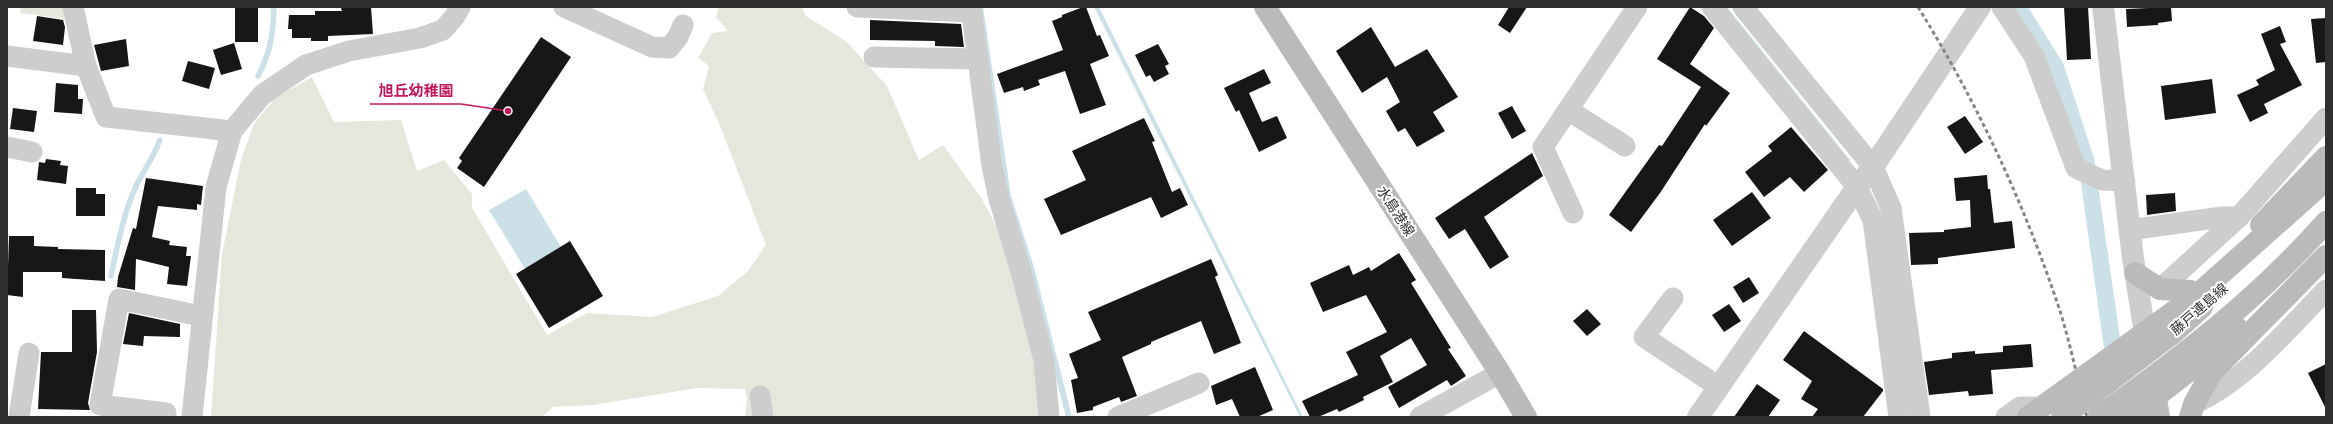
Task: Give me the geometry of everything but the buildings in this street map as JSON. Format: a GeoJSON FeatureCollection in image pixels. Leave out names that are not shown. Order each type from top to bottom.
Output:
{"type":"FeatureCollection","features":[{"type":"Feature","properties":{"kind":"main road","name":"水島港線"},"geometry":{"type":"LineString","coordinates":[[1265,7],[1500,372],[1526,417]]}},
{"type":"Feature","properties":{"kind":"main road"},"geometry":{"type":"LineString","coordinates":[[2326,157],[2274,213],[2190,291],[2146,340],[2158,414],[2192,410],[2212,372],[2326,256]]}},
{"type":"Feature","properties":{"kind":"main road"},"geometry":{"type":"LineString","coordinates":[[2028,417],[2197,295],[2326,180]]}},
{"type":"Feature","properties":{"kind":"main road","name":"藤戸連島線"},"geometry":{"type":"LineString","coordinates":[[2062,417],[2177,329],[2256,260],[2326,189]]}},
{"type":"Feature","properties":{"kind":"main road","name":"藤戸連島線"},"geometry":{"type":"LineString","coordinates":[[2098,417],[2228,319],[2291,262],[2326,222]]}},
{"type":"Feature","properties":{"kind":"main road"},"geometry":{"type":"LineString","coordinates":[[2130,417],[2207,356],[2240,325],[2291,262]]}},
{"type":"Feature","properties":{"kind":"main road"},"geometry":{"type":"LineString","coordinates":[[2135,273],[2160,289],[2190,291]]}},
{"type":"Feature","properties":{"kind":"street"},"geometry":{"type":"LineString","coordinates":[[73,7],[86,66],[106,117],[232,131]]}},
{"type":"Feature","properties":{"kind":"street"},"geometry":{"type":"LineString","coordinates":[[192,417],[201,316],[216,187],[232,131],[262,95],[306,65],[349,51],[420,38],[443,30],[456,16],[460,7]]}},
{"type":"Feature","properties":{"kind":"street"},"geometry":{"type":"LineString","coordinates":[[564,7],[652,47],[669,48],[678,37],[683,25]]}},
{"type":"Feature","properties":{"kind":"street"},"geometry":{"type":"LineString","coordinates":[[857,7],[971,9],[977,59],[999,199],[1022,276],[1044,361],[1049,417]]}},
{"type":"Feature","properties":{"kind":"street"},"geometry":{"type":"LineString","coordinates":[[1573,213],[1543,147],[1637,7]]}},
{"type":"Feature","properties":{"kind":"street"},"geometry":{"type":"LineString","coordinates":[[1712,7],[1857,187],[1873,220],[1898,417]]}},
{"type":"Feature","properties":{"kind":"street"},"geometry":{"type":"LineString","coordinates":[[1743,7],[1873,167],[1891,208],[1920,417]]}},
{"type":"Feature","properties":{"kind":"street"},"geometry":{"type":"LineString","coordinates":[[1698,417],[1857,187],[1873,167],[1980,7]]}},
{"type":"Feature","properties":{"kind":"street"},"geometry":{"type":"LineString","coordinates":[[2002,7],[2034,56],[2076,168],[2102,180],[2125,181]]}},
{"type":"Feature","properties":{"kind":"street"},"geometry":{"type":"LineString","coordinates":[[2103,7],[2135,273],[2146,340]]}},
{"type":"Feature","properties":{"kind":"street"},"geometry":{"type":"LineString","coordinates":[[7,56],[86,66]]}},
{"type":"Feature","properties":{"kind":"street"},"geometry":{"type":"LineString","coordinates":[[874,57],[977,59]]}},
{"type":"Feature","properties":{"kind":"street"},"geometry":{"type":"LineString","coordinates":[[1568,110],[1625,146]]}},
{"type":"Feature","properties":{"kind":"street"},"geometry":{"type":"LineString","coordinates":[[2160,289],[2239,216],[2326,118]]}},
{"type":"Feature","properties":{"kind":"street"},"geometry":{"type":"LineString","coordinates":[[7,147],[32,152]]}},
{"type":"Feature","properties":{"kind":"street"},"geometry":{"type":"LineString","coordinates":[[2130,230],[2239,216]]}},
{"type":"Feature","properties":{"kind":"street"},"geometry":{"type":"LineString","coordinates":[[2192,410],[2222,389],[2271,346],[2326,290]]}},
{"type":"Feature","properties":{"kind":"street"},"geometry":{"type":"LineString","coordinates":[[1673,298],[1644,337],[1719,387]]}},
{"type":"Feature","properties":{"kind":"street"},"geometry":{"type":"LineString","coordinates":[[166,417],[166,413],[100,405],[119,299],[201,316]]}},
{"type":"Feature","properties":{"kind":"street"},"geometry":{"type":"LineString","coordinates":[[19,417],[29,354]]}},
{"type":"Feature","properties":{"kind":"street"},"geometry":{"type":"LineString","coordinates":[[1420,417],[1500,372]]}},
{"type":"Feature","properties":{"kind":"street"},"geometry":{"type":"LineString","coordinates":[[1118,417],[1199,383]]}},
{"type":"Feature","properties":{"kind":"street"},"geometry":{"type":"LineString","coordinates":[[760,396],[763,417]]}},
{"type":"Feature","properties":{"kind":"street"},"geometry":{"type":"LineString","coordinates":[[2006,417],[2020,407],[2035,407],[2038,417]]}},
{"type":"Feature","properties":{"kind":"shaded area"},"geometry":{"type":"Polygon","coordinates":[[[21,7],[64,7],[66,19],[20,13],[21,7]]]}},
{"type":"Feature","properties":{"kind":"shaded area"},"geometry":{"type":"Polygon","coordinates":[[[719,7],[802,7],[806,16],[847,42],[887,86],[919,160],[943,145],[982,199],[1003,239],[1034,364],[1043,417],[745,417],[747,398],[745,389],[697,388],[593,405],[553,407],[542,417],[211,417],[222,254],[241,160],[254,124],[275,98],[312,77],[334,122],[401,120],[417,171],[444,160],[472,194],[472,208],[547,335],[587,313],[652,317],[718,296],[748,271],[766,245],[719,123],[703,89],[709,66],[698,58],[712,33],[728,31],[716,17],[719,7]]]}},
{"type":"Feature","properties":{"kind":"water"},"geometry":{"type":"Polygon","coordinates":[[[977,7],[983,7],[1011,196],[1034,267],[1072,417],[1066,417],[1028,269],[1004,197],[977,7]]]}},
{"type":"Feature","properties":{"kind":"water"},"geometry":{"type":"Polygon","coordinates":[[[1094,7],[1099,7],[1303,417],[1300,417],[1094,7]]]}},
{"type":"Feature","properties":{"kind":"water"},"geometry":{"type":"Polygon","coordinates":[[[1721,7],[1727,7],[1850,160],[1847,163],[1721,7]]]}},
{"type":"Feature","properties":{"kind":"water"},"geometry":{"type":"Polygon","coordinates":[[[2011,7],[2028,7],[2063,63],[2094,158],[2120,338],[2104,349],[2078,161],[2011,7]]]}},
{"type":"Feature","properties":{"kind":"water"},"geometry":{"type":"Polygon","coordinates":[[[526,189],[561,247],[525,269],[489,210],[526,189]]]}},
{"type":"Feature","properties":{"kind":"waterway"},"geometry":{"type":"LineString","coordinates":[[258,76],[269,51],[274,7]]}},
{"type":"Feature","properties":{"kind":"waterway"},"geometry":{"type":"LineString","coordinates":[[111,276],[116,251],[131,198],[160,140]]}},
{"type":"Feature","properties":{"kind":"railway"},"geometry":{"type":"LineString","coordinates":[[1918,7],[1940,43],[1980,117],[2015,193],[2060,311],[2087,417]]}},
{"type":"Feature","properties":{"kind":"place","name":"旭丘幼稚園"},"geometry":{"type":"Point","coordinates":[508,111]}}]}
